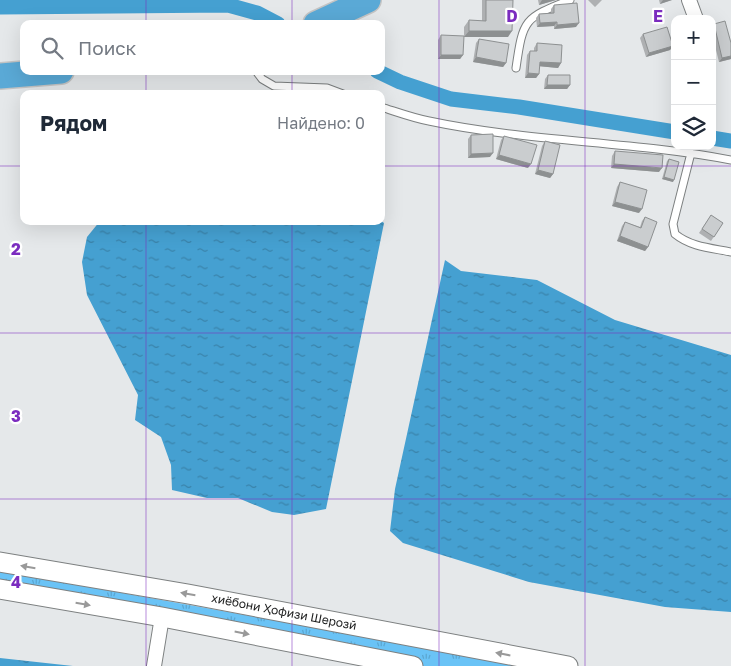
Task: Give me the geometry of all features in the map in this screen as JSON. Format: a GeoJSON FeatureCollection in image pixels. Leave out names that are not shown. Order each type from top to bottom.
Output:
{"type":"FeatureCollection","features":[{"type":"Feature","properties":{"kind":"highway"},"geometry":{"type":"LineString","coordinates":[[325,20],[368,0]]}},
{"type":"Feature","properties":{"kind":"highway"},"geometry":{"type":"LineString","coordinates":[[0,76],[20,74]]}},
{"type":"Feature","properties":{"kind":"main road","name":"хиёбони Ҳофизи Шерозӣ"},"geometry":{"type":"LineString","coordinates":[[0,562],[188,594],[568,666]]}},
{"type":"Feature","properties":{"kind":"main road"},"geometry":{"type":"LineString","coordinates":[[0,589],[162,617],[413,666]]}},
{"type":"Feature","properties":{"kind":"street"},"geometry":{"type":"LineString","coordinates":[[689,0],[695,15]]}},
{"type":"Feature","properties":{"kind":"street"},"geometry":{"type":"LineString","coordinates":[[154,666],[162,617]]}},
{"type":"Feature","properties":{"kind":"lane"},"geometry":{"type":"LineString","coordinates":[[516,68],[520,37],[527,24],[535,15],[570,0]]}},
{"type":"Feature","properties":{"kind":"lane"},"geometry":{"type":"LineString","coordinates":[[259,75],[274,86],[327,88],[332,90]]}},
{"type":"Feature","properties":{"kind":"lane"},"geometry":{"type":"LineString","coordinates":[[385,108],[427,121],[512,135],[691,152],[731,160]]}},
{"type":"Feature","properties":{"kind":"lane"},"geometry":{"type":"LineString","coordinates":[[691,152],[673,224],[675,234],[693,245],[731,252]]}},
{"type":"Feature","properties":{"kind":"green space"},"geometry":{"type":"Polygon","coordinates":[[[0,571],[529,666],[406,666],[0,593],[0,571]]]}},
{"type":"Feature","properties":{"kind":"water"},"geometry":{"type":"Polygon","coordinates":[[[97,225],[384,225],[326,509],[294,515],[272,512],[238,498],[207,498],[172,490],[171,465],[161,437],[135,420],[138,395],[87,295],[82,262],[87,237],[97,225]]]}},
{"type":"Feature","properties":{"kind":"water"},"geometry":{"type":"Polygon","coordinates":[[[445,260],[461,271],[537,280],[615,320],[731,355],[731,612],[665,607],[529,582],[403,543],[390,531],[395,489],[445,260]]]}},
{"type":"Feature","properties":{"kind":"water"},"geometry":{"type":"Polygon","coordinates":[[[0,658],[73,666],[0,666],[0,658]]]}},
{"type":"Feature","properties":{"kind":"building"},"geometry":{"type":"Polygon","coordinates":[[[486,0],[513,0],[512,31],[469,31],[469,20],[486,21],[486,0]]]}},
{"type":"Feature","properties":{"kind":"building"},"geometry":{"type":"Polygon","coordinates":[[[577,3],[579,23],[557,25],[557,22],[540,23],[539,14],[554,13],[554,5],[577,3]]]}},
{"type":"Feature","properties":{"kind":"building"},"geometry":{"type":"Polygon","coordinates":[[[725,21],[731,43],[731,56],[722,58],[716,32],[716,23],[725,21]]]}},
{"type":"Feature","properties":{"kind":"building"},"geometry":{"type":"Polygon","coordinates":[[[667,27],[671,47],[649,53],[643,34],[667,27]]]}},
{"type":"Feature","properties":{"kind":"building"},"geometry":{"type":"Polygon","coordinates":[[[441,35],[464,36],[463,55],[441,55],[441,35]]]}},
{"type":"Feature","properties":{"kind":"building"},"geometry":{"type":"Polygon","coordinates":[[[479,39],[509,44],[506,63],[476,57],[479,39]]]}},
{"type":"Feature","properties":{"kind":"building"},"geometry":{"type":"Polygon","coordinates":[[[537,43],[562,45],[561,63],[540,62],[539,74],[528,73],[530,51],[537,51],[537,43]]]}},
{"type":"Feature","properties":{"kind":"building"},"geometry":{"type":"Polygon","coordinates":[[[548,75],[570,75],[570,85],[547,85],[548,75]]]}},
{"type":"Feature","properties":{"kind":"building"},"geometry":{"type":"Polygon","coordinates":[[[493,134],[493,153],[471,154],[471,135],[493,134]]]}},
{"type":"Feature","properties":{"kind":"building"},"geometry":{"type":"Polygon","coordinates":[[[504,136],[537,145],[531,164],[499,155],[504,136]]]}},
{"type":"Feature","properties":{"kind":"building"},"geometry":{"type":"Polygon","coordinates":[[[545,141],[560,145],[553,174],[538,170],[545,141]]]}},
{"type":"Feature","properties":{"kind":"building"},"geometry":{"type":"Polygon","coordinates":[[[615,151],[663,155],[662,168],[614,164],[615,151]]]}},
{"type":"Feature","properties":{"kind":"building"},"geometry":{"type":"Polygon","coordinates":[[[669,159],[679,162],[674,180],[664,177],[669,159]]]}},
{"type":"Feature","properties":{"kind":"building"},"geometry":{"type":"Polygon","coordinates":[[[620,182],[647,190],[642,209],[615,202],[620,182]]]}},
{"type":"Feature","properties":{"kind":"building"},"geometry":{"type":"Polygon","coordinates":[[[711,215],[723,223],[714,237],[702,229],[711,215]]]}},
{"type":"Feature","properties":{"kind":"building"},"geometry":{"type":"Polygon","coordinates":[[[645,217],[657,222],[648,247],[620,236],[625,222],[641,228],[645,217]]]}},
{"type":"Feature","properties":{"kind":"waterway"},"geometry":{"type":"LineString","coordinates":[[0,7],[228,5],[257,13],[270,20]]}},
{"type":"Feature","properties":{"kind":"waterway"},"geometry":{"type":"LineString","coordinates":[[385,75],[400,82],[451,99],[519,107],[671,131]]}},
{"type":"Feature","properties":{"kind":"waterway"},"geometry":{"type":"LineString","coordinates":[[716,139],[731,141]]}}]}
